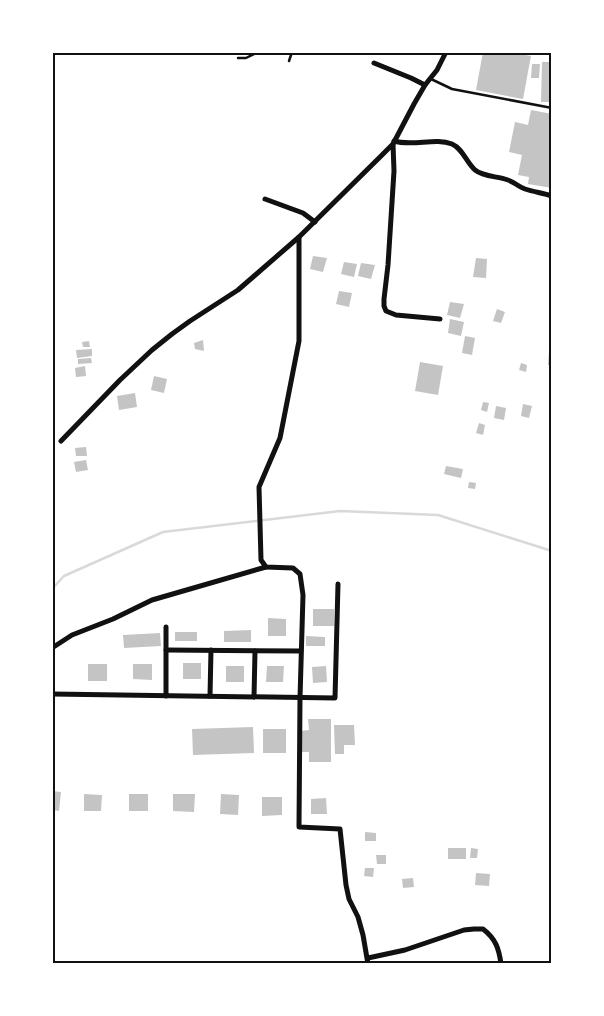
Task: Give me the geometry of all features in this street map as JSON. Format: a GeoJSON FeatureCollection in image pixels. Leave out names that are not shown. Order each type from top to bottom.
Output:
{"type":"FeatureCollection","features":[{"type":"Feature","properties":{"kind":"street"},"geometry":{"type":"LineString","coordinates":[[61,441],[152,350],[190,320],[238,290],[315,222],[394,142],[414,104],[446,52]]}},
{"type":"Feature","properties":{"kind":"street"},"geometry":{"type":"LineString","coordinates":[[374,64],[412,78],[425,85]]}},
{"type":"Feature","properties":{"kind":"street"},"geometry":{"type":"LineString","coordinates":[[394,142],[408,144],[445,142],[453,144],[476,171],[510,181],[525,189],[552,196]]}},
{"type":"Feature","properties":{"kind":"street"},"geometry":{"type":"LineString","coordinates":[[394,142],[394,171],[384,306],[386,311],[396,316],[440,319]]}},
{"type":"Feature","properties":{"kind":"street"},"geometry":{"type":"LineString","coordinates":[[265,200],[303,213],[315,222]]}},
{"type":"Feature","properties":{"kind":"street"},"geometry":{"type":"LineString","coordinates":[[266,567],[262,560],[259,487],[280,438],[299,341],[299,237]]}},
{"type":"Feature","properties":{"kind":"street"},"geometry":{"type":"LineString","coordinates":[[52,648],[72,635],[113,619],[152,600],[266,567],[293,568],[300,574],[303,595],[299,827],[340,829],[347,892],[358,917],[368,961],[464,930],[484,929],[495,940],[499,949],[501,964]]}},
{"type":"Feature","properties":{"kind":"street"},"geometry":{"type":"LineString","coordinates":[[52,694],[335,698],[338,584]]}},
{"type":"Feature","properties":{"kind":"street"},"geometry":{"type":"LineString","coordinates":[[166,627],[166,696]]}},
{"type":"Feature","properties":{"kind":"street"},"geometry":{"type":"LineString","coordinates":[[166,650],[301,651]]}},
{"type":"Feature","properties":{"kind":"street"},"geometry":{"type":"LineString","coordinates":[[210,696],[211,650]]}},
{"type":"Feature","properties":{"kind":"street"},"geometry":{"type":"LineString","coordinates":[[254,697],[255,651]]}},
{"type":"Feature","properties":{"kind":"lane"},"geometry":{"type":"LineString","coordinates":[[238,58],[246,58],[258,52]]}},
{"type":"Feature","properties":{"kind":"lane"},"geometry":{"type":"LineString","coordinates":[[290,61],[292,52]]}},
{"type":"Feature","properties":{"kind":"lane"},"geometry":{"type":"LineString","coordinates":[[431,79],[452,89],[552,108]]}},
{"type":"Feature","properties":{"kind":"building"},"geometry":{"type":"Polygon","coordinates":[[[483,52],[508,52],[531,56],[523,99],[476,90],[483,52]]]}},
{"type":"Feature","properties":{"kind":"building"},"geometry":{"type":"Polygon","coordinates":[[[542,62],[552,62],[552,102],[541,102],[542,62]]]}},
{"type":"Feature","properties":{"kind":"building"},"geometry":{"type":"Polygon","coordinates":[[[532,64],[540,64],[539,78],[531,78],[532,64]]]}},
{"type":"Feature","properties":{"kind":"building"},"geometry":{"type":"Polygon","coordinates":[[[531,110],[552,114],[552,188],[528,184],[529,177],[518,175],[522,155],[509,152],[515,122],[528,125],[531,110]]]}},
{"type":"Feature","properties":{"kind":"building"},"geometry":{"type":"Polygon","coordinates":[[[313,256],[327,258],[323,272],[310,269],[313,256]]]}},
{"type":"Feature","properties":{"kind":"building"},"geometry":{"type":"Polygon","coordinates":[[[476,258],[487,259],[486,278],[473,277],[476,258]]]}},
{"type":"Feature","properties":{"kind":"building"},"geometry":{"type":"Polygon","coordinates":[[[344,262],[357,264],[354,277],[341,274],[344,262]]]}},
{"type":"Feature","properties":{"kind":"building"},"geometry":{"type":"Polygon","coordinates":[[[361,263],[375,265],[371,279],[358,276],[361,263]]]}},
{"type":"Feature","properties":{"kind":"building"},"geometry":{"type":"Polygon","coordinates":[[[339,291],[352,293],[349,307],[336,304],[339,291]]]}},
{"type":"Feature","properties":{"kind":"building"},"geometry":{"type":"Polygon","coordinates":[[[450,302],[464,304],[460,318],[447,315],[450,302]]]}},
{"type":"Feature","properties":{"kind":"building"},"geometry":{"type":"Polygon","coordinates":[[[497,309],[505,312],[501,323],[493,321],[497,309]]]}},
{"type":"Feature","properties":{"kind":"building"},"geometry":{"type":"Polygon","coordinates":[[[450,319],[464,322],[461,336],[448,333],[450,319]]]}},
{"type":"Feature","properties":{"kind":"building"},"geometry":{"type":"Polygon","coordinates":[[[465,336],[475,338],[472,355],[462,353],[465,336]]]}},
{"type":"Feature","properties":{"kind":"building"},"geometry":{"type":"Polygon","coordinates":[[[203,340],[204,351],[195,349],[194,343],[203,340]]]}},
{"type":"Feature","properties":{"kind":"building"},"geometry":{"type":"Polygon","coordinates":[[[89,341],[90,347],[83,347],[82,342],[89,341]]]}},
{"type":"Feature","properties":{"kind":"building"},"geometry":{"type":"Polygon","coordinates":[[[92,349],[92,356],[77,358],[76,350],[92,349]]]}},
{"type":"Feature","properties":{"kind":"building"},"geometry":{"type":"Polygon","coordinates":[[[549,351],[552,351],[552,365],[548,365],[549,351]]]}},
{"type":"Feature","properties":{"kind":"building"},"geometry":{"type":"Polygon","coordinates":[[[91,358],[92,363],[78,364],[78,359],[91,358]]]}},
{"type":"Feature","properties":{"kind":"building"},"geometry":{"type":"Polygon","coordinates":[[[420,362],[443,366],[438,395],[415,391],[420,362]]]}},
{"type":"Feature","properties":{"kind":"building"},"geometry":{"type":"Polygon","coordinates":[[[521,363],[527,365],[526,372],[519,370],[521,363]]]}},
{"type":"Feature","properties":{"kind":"building"},"geometry":{"type":"Polygon","coordinates":[[[85,366],[86,376],[76,377],[75,368],[85,366]]]}},
{"type":"Feature","properties":{"kind":"building"},"geometry":{"type":"Polygon","coordinates":[[[154,376],[167,379],[164,393],[151,390],[154,376]]]}},
{"type":"Feature","properties":{"kind":"building"},"geometry":{"type":"Polygon","coordinates":[[[135,393],[137,407],[119,410],[117,396],[135,393]]]}},
{"type":"Feature","properties":{"kind":"building"},"geometry":{"type":"Polygon","coordinates":[[[483,402],[489,403],[487,412],[481,410],[483,402]]]}},
{"type":"Feature","properties":{"kind":"building"},"geometry":{"type":"Polygon","coordinates":[[[523,404],[532,406],[529,418],[521,416],[523,404]]]}},
{"type":"Feature","properties":{"kind":"building"},"geometry":{"type":"Polygon","coordinates":[[[496,406],[506,408],[504,420],[494,418],[496,406]]]}},
{"type":"Feature","properties":{"kind":"building"},"geometry":{"type":"Polygon","coordinates":[[[479,423],[485,425],[483,435],[476,433],[479,423]]]}},
{"type":"Feature","properties":{"kind":"building"},"geometry":{"type":"Polygon","coordinates":[[[86,447],[87,456],[76,456],[75,448],[86,447]]]}},
{"type":"Feature","properties":{"kind":"building"},"geometry":{"type":"Polygon","coordinates":[[[86,460],[88,470],[76,472],[74,462],[86,460]]]}},
{"type":"Feature","properties":{"kind":"building"},"geometry":{"type":"Polygon","coordinates":[[[446,466],[463,469],[461,478],[444,474],[446,466]]]}},
{"type":"Feature","properties":{"kind":"building"},"geometry":{"type":"Polygon","coordinates":[[[469,482],[476,483],[475,489],[468,488],[469,482]]]}},
{"type":"Feature","properties":{"kind":"building"},"geometry":{"type":"Polygon","coordinates":[[[313,609],[334,609],[334,626],[313,626],[313,609]]]}},
{"type":"Feature","properties":{"kind":"building"},"geometry":{"type":"Polygon","coordinates":[[[268,618],[286,619],[286,636],[268,636],[268,618]]]}},
{"type":"Feature","properties":{"kind":"building"},"geometry":{"type":"Polygon","coordinates":[[[251,630],[251,642],[224,642],[224,631],[251,630]]]}},
{"type":"Feature","properties":{"kind":"building"},"geometry":{"type":"Polygon","coordinates":[[[175,632],[197,632],[197,641],[175,641],[175,632]]]}},
{"type":"Feature","properties":{"kind":"building"},"geometry":{"type":"Polygon","coordinates":[[[160,633],[161,646],[124,648],[123,635],[160,633]]]}},
{"type":"Feature","properties":{"kind":"building"},"geometry":{"type":"Polygon","coordinates":[[[306,636],[325,637],[325,646],[306,646],[306,636]]]}},
{"type":"Feature","properties":{"kind":"building"},"geometry":{"type":"Polygon","coordinates":[[[183,663],[201,663],[201,679],[183,679],[183,663]]]}},
{"type":"Feature","properties":{"kind":"building"},"geometry":{"type":"Polygon","coordinates":[[[88,664],[107,664],[107,681],[88,681],[88,664]]]}},
{"type":"Feature","properties":{"kind":"building"},"geometry":{"type":"Polygon","coordinates":[[[133,664],[152,664],[152,680],[133,679],[133,664]]]}},
{"type":"Feature","properties":{"kind":"building"},"geometry":{"type":"Polygon","coordinates":[[[226,666],[244,666],[244,682],[226,682],[226,666]]]}},
{"type":"Feature","properties":{"kind":"building"},"geometry":{"type":"Polygon","coordinates":[[[267,666],[284,666],[283,682],[266,682],[267,666]]]}},
{"type":"Feature","properties":{"kind":"building"},"geometry":{"type":"Polygon","coordinates":[[[326,666],[327,682],[313,683],[312,667],[326,666]]]}},
{"type":"Feature","properties":{"kind":"building"},"geometry":{"type":"Polygon","coordinates":[[[308,719],[331,719],[331,762],[309,762],[309,752],[302,752],[301,731],[309,730],[308,719]]]}},
{"type":"Feature","properties":{"kind":"building"},"geometry":{"type":"Polygon","coordinates":[[[334,725],[354,725],[355,745],[344,745],[344,754],[335,754],[334,725]]]}},
{"type":"Feature","properties":{"kind":"building"},"geometry":{"type":"Polygon","coordinates":[[[253,727],[254,753],[193,755],[192,729],[253,727]]]}},
{"type":"Feature","properties":{"kind":"building"},"geometry":{"type":"Polygon","coordinates":[[[263,729],[286,729],[286,753],[263,753],[263,729]]]}},
{"type":"Feature","properties":{"kind":"building"},"geometry":{"type":"Polygon","coordinates":[[[52,791],[61,792],[59,811],[52,810],[52,791]]]}},
{"type":"Feature","properties":{"kind":"building"},"geometry":{"type":"Polygon","coordinates":[[[84,794],[102,795],[101,811],[84,811],[84,794]]]}},
{"type":"Feature","properties":{"kind":"building"},"geometry":{"type":"Polygon","coordinates":[[[129,794],[148,794],[148,811],[129,811],[129,794]]]}},
{"type":"Feature","properties":{"kind":"building"},"geometry":{"type":"Polygon","coordinates":[[[173,794],[195,794],[194,812],[173,811],[173,794]]]}},
{"type":"Feature","properties":{"kind":"building"},"geometry":{"type":"Polygon","coordinates":[[[221,794],[239,795],[238,815],[220,814],[221,794]]]}},
{"type":"Feature","properties":{"kind":"building"},"geometry":{"type":"Polygon","coordinates":[[[262,797],[282,797],[282,815],[262,816],[262,797]]]}},
{"type":"Feature","properties":{"kind":"building"},"geometry":{"type":"Polygon","coordinates":[[[326,798],[327,814],[311,814],[311,799],[326,798]]]}},
{"type":"Feature","properties":{"kind":"building"},"geometry":{"type":"Polygon","coordinates":[[[365,832],[376,833],[376,841],[365,841],[365,832]]]}},
{"type":"Feature","properties":{"kind":"building"},"geometry":{"type":"Polygon","coordinates":[[[448,848],[466,848],[466,859],[448,859],[448,848]]]}},
{"type":"Feature","properties":{"kind":"building"},"geometry":{"type":"Polygon","coordinates":[[[471,848],[478,849],[477,858],[470,858],[471,848]]]}},
{"type":"Feature","properties":{"kind":"building"},"geometry":{"type":"Polygon","coordinates":[[[376,855],[386,855],[386,864],[377,864],[376,855]]]}},
{"type":"Feature","properties":{"kind":"building"},"geometry":{"type":"Polygon","coordinates":[[[365,868],[374,868],[373,877],[364,876],[365,868]]]}},
{"type":"Feature","properties":{"kind":"building"},"geometry":{"type":"Polygon","coordinates":[[[476,873],[490,874],[489,886],[475,885],[476,873]]]}},
{"type":"Feature","properties":{"kind":"building"},"geometry":{"type":"Polygon","coordinates":[[[413,878],[414,887],[403,888],[402,879],[413,878]]]}},
{"type":"Feature","properties":{"kind":"waterway"},"geometry":{"type":"LineString","coordinates":[[52,589],[64,576],[163,532],[340,511],[438,515],[552,551]]}}]}
